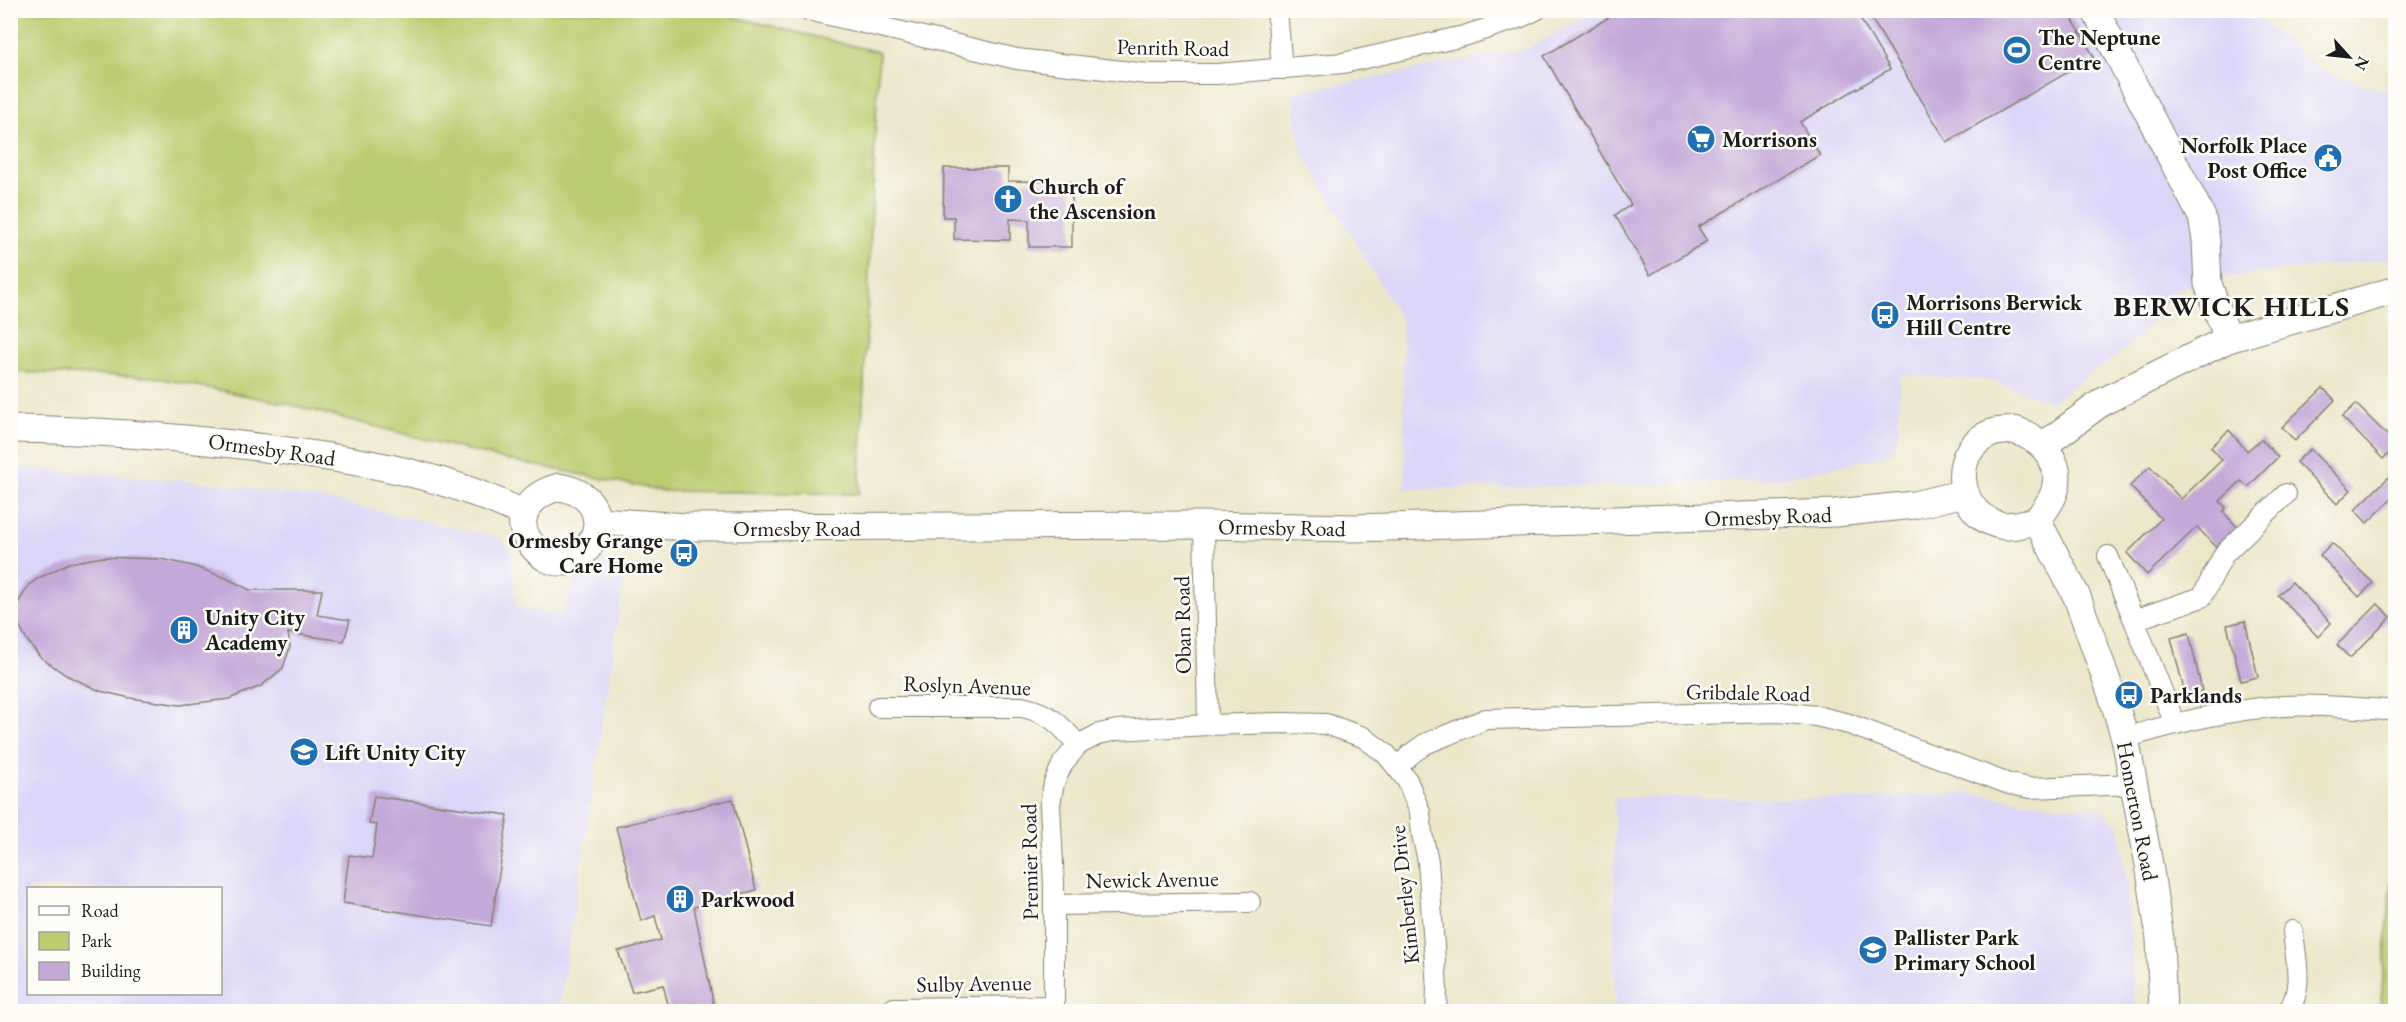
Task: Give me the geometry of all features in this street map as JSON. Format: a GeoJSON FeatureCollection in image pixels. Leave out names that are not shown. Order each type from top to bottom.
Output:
{"type":"FeatureCollection","features":[{"type":"Feature","properties":{"kind":"street","name":"Penrith Road"},"geometry":{"type":"LineString","coordinates":[[808,10],[1017,59],[1148,74],[1216,74],[1343,63],[1464,36],[1520,18],[1536,10]]}},
{"type":"Feature","properties":{"kind":"street"},"geometry":{"type":"LineString","coordinates":[[1277,10],[1282,69]]}},
{"type":"Feature","properties":{"kind":"street"},"geometry":{"type":"LineString","coordinates":[[2095,10],[2202,217],[2206,240],[2208,284],[2228,339]]}},
{"type":"Feature","properties":{"kind":"street"},"geometry":{"type":"LineString","coordinates":[[2044,445],[2102,402],[2228,339],[2396,291]]}},
{"type":"Feature","properties":{"kind":"street","name":"Ormesby Road"},"geometry":{"type":"LineString","coordinates":[[10,429],[186,438],[334,457],[387,466],[468,489],[524,514]]}},
{"type":"Feature","properties":{"kind":"street"},"geometry":{"type":"LineString","coordinates":[[2014,430],[2030,435],[2044,445],[2055,463],[2057,481],[2054,494],[2037,520],[2014,525],[2000,525],[1981,516],[1972,508],[1965,493],[1962,472],[1970,451],[1981,440],[1995,432],[2014,430]]}},
{"type":"Feature","properties":{"kind":"street"},"geometry":{"type":"LineString","coordinates":[[559,487],[572,489],[590,502],[598,521],[595,537],[581,554],[564,562],[552,563],[538,552],[525,536],[523,527],[524,514],[530,503],[544,491],[559,487]]}},
{"type":"Feature","properties":{"kind":"street","name":"Ormesby Road"},"geometry":{"type":"LineString","coordinates":[[598,521],[686,527],[1204,525],[1355,528],[1769,517],[1914,505],[1965,493]]}},
{"type":"Feature","properties":{"kind":"street"},"geometry":{"type":"LineString","coordinates":[[2134,620],[2202,597],[2224,554],[2286,494]]}},
{"type":"Feature","properties":{"kind":"street","name":"Homerton Road"},"geometry":{"type":"LineString","coordinates":[[2037,520],[2077,597],[2114,698],[2125,738],[2135,784],[2160,939],[2163,1011]]}},
{"type":"Feature","properties":{"kind":"street","name":"Oban Road"},"geometry":{"type":"LineString","coordinates":[[1204,525],[1208,724]]}},
{"type":"Feature","properties":{"kind":"street"},"geometry":{"type":"LineString","coordinates":[[2108,556],[2175,724]]}},
{"type":"Feature","properties":{"kind":"street"},"geometry":{"type":"LineString","coordinates":[[2125,738],[2175,724],[2238,711],[2284,706],[2386,710]]}},
{"type":"Feature","properties":{"kind":"street","name":"Roslyn Avenue"},"geometry":{"type":"LineString","coordinates":[[878,707],[1022,707],[1040,711],[1055,720],[1078,745]]}},
{"type":"Feature","properties":{"kind":"street","name":"Gribdale Road"},"geometry":{"type":"LineString","coordinates":[[1398,767],[1425,744],[1486,719],[1779,712],[1816,716],[1849,724],[2009,784],[2030,788],[2135,784]]}},
{"type":"Feature","properties":{"kind":"street","name":"Premier Road"},"geometry":{"type":"LineString","coordinates":[[1054,1009],[1054,905],[1050,804],[1054,783],[1063,763],[1078,745],[1099,734],[1117,730],[1208,724]]}},
{"type":"Feature","properties":{"kind":"street","name":"Kimberley Drive"},"geometry":{"type":"LineString","coordinates":[[1208,724],[1326,724],[1363,737],[1386,754],[1398,767],[1415,797],[1428,861],[1437,989],[1436,1011]]}},
{"type":"Feature","properties":{"kind":"street","name":"Newick Avenue"},"geometry":{"type":"LineString","coordinates":[[1054,905],[1250,902]]}},
{"type":"Feature","properties":{"kind":"street"},"geometry":{"type":"LineString","coordinates":[[2287,1011],[2296,996],[2293,931]]}},
{"type":"Feature","properties":{"kind":"street","name":"Sulby Avenue"},"geometry":{"type":"LineString","coordinates":[[894,1008],[1054,1009]]}},
{"type":"Feature","properties":{"kind":"shaded area"},"geometry":{"type":"Polygon","coordinates":[[[1595,11],[2250,11],[2320,70],[2395,95],[2395,258],[2207,279],[2182,288],[2172,293],[2139,337],[2121,353],[2050,402],[1993,381],[1900,375],[1899,434],[1893,451],[1878,457],[1782,478],[1649,485],[1405,489],[1402,321],[1301,151],[1293,93],[1528,48],[1595,11]]]}},
{"type":"Feature","properties":{"kind":"shaded area","name":"Lift Unity City"},"geometry":{"type":"Polygon","coordinates":[[[10,467],[202,482],[329,500],[501,538],[512,554],[516,608],[561,615],[579,574],[585,566],[598,559],[626,564],[559,1011],[11,1011],[10,467]]]}},
{"type":"Feature","properties":{"kind":"shaded area","name":"Pallister Park Primary School"},"geometry":{"type":"Polygon","coordinates":[[[1964,793],[2071,807],[2097,807],[2120,826],[2127,890],[2135,1011],[1615,1011],[1614,797],[1859,799],[1964,793]]]}},
{"type":"Feature","properties":{"kind":"green space"},"geometry":{"type":"Polygon","coordinates":[[[11,11],[709,11],[879,52],[859,494],[663,491],[494,457],[288,404],[153,377],[11,372],[11,11]]]}},
{"type":"Feature","properties":{"kind":"green space"},"geometry":{"type":"Polygon","coordinates":[[[2395,842],[2395,1011],[2380,1011],[2395,842]]]}},
{"type":"Feature","properties":{"kind":"building","name":"Morrisons"},"geometry":{"type":"Polygon","coordinates":[[[1621,10],[1855,10],[1890,69],[1800,122],[1820,155],[1698,227],[1707,241],[1650,275],[1615,215],[1631,205],[1544,56],[1621,10]]]}},
{"type":"Feature","properties":{"kind":"building"},"geometry":{"type":"Polygon","coordinates":[[[1866,10],[2067,10],[2094,57],[1947,142],[1866,10]]]}},
{"type":"Feature","properties":{"kind":"building","name":"Church of the Ascension"},"geometry":{"type":"Polygon","coordinates":[[[944,168],[1008,168],[1008,181],[1072,182],[1072,247],[1029,247],[1029,220],[1010,219],[1010,240],[954,239],[954,217],[943,217],[944,168]]]}},
{"type":"Feature","properties":{"kind":"building"},"geometry":{"type":"Polygon","coordinates":[[[2323,388],[2335,400],[2295,441],[2282,427],[2323,388]]]}},
{"type":"Feature","properties":{"kind":"building"},"geometry":{"type":"Polygon","coordinates":[[[2356,404],[2396,444],[2396,447],[2383,459],[2342,417],[2356,404]]]}},
{"type":"Feature","properties":{"kind":"building"},"geometry":{"type":"Polygon","coordinates":[[[2229,430],[2247,451],[2261,439],[2278,457],[2248,487],[2241,481],[2220,501],[2226,508],[2223,512],[2242,532],[2221,552],[2197,527],[2147,575],[2127,553],[2161,519],[2130,486],[2150,466],[2181,499],[2222,460],[2211,447],[2229,430]]]}},
{"type":"Feature","properties":{"kind":"building"},"geometry":{"type":"Polygon","coordinates":[[[2310,449],[2351,490],[2337,504],[2296,462],[2310,449]]]}},
{"type":"Feature","properties":{"kind":"building"},"geometry":{"type":"Polygon","coordinates":[[[2396,470],[2396,495],[2367,523],[2355,510],[2396,470]]]}},
{"type":"Feature","properties":{"kind":"building"},"geometry":{"type":"Polygon","coordinates":[[[2332,543],[2373,583],[2359,597],[2320,555],[2332,543]]]}},
{"type":"Feature","properties":{"kind":"building","name":"Unity City Academy"},"geometry":{"type":"Polygon","coordinates":[[[103,557],[161,559],[193,566],[250,590],[322,590],[317,615],[350,620],[344,641],[288,633],[290,647],[283,668],[261,686],[229,699],[180,705],[100,691],[66,675],[40,657],[24,636],[17,620],[18,603],[29,585],[37,579],[69,563],[103,557]]]}},
{"type":"Feature","properties":{"kind":"building"},"geometry":{"type":"Polygon","coordinates":[[[2292,582],[2331,623],[2318,637],[2278,595],[2292,582]]]}},
{"type":"Feature","properties":{"kind":"building"},"geometry":{"type":"Polygon","coordinates":[[[2378,604],[2391,617],[2350,658],[2337,645],[2378,604]]]}},
{"type":"Feature","properties":{"kind":"building"},"geometry":{"type":"Polygon","coordinates":[[[2245,621],[2258,677],[2241,681],[2227,625],[2245,621]]]}},
{"type":"Feature","properties":{"kind":"building"},"geometry":{"type":"Polygon","coordinates":[[[2189,633],[2202,691],[2185,694],[2171,638],[2189,633]]]}},
{"type":"Feature","properties":{"kind":"building"},"geometry":{"type":"Polygon","coordinates":[[[374,796],[508,815],[491,926],[343,903],[349,855],[372,858],[377,825],[369,824],[374,796]]]}},
{"type":"Feature","properties":{"kind":"building","name":"Parkwood"},"geometry":{"type":"Polygon","coordinates":[[[733,799],[756,890],[694,907],[715,1011],[670,1011],[663,985],[632,992],[618,951],[661,940],[655,916],[641,921],[616,827],[733,799]]]}},
{"type":"Feature","properties":{"kind":"place","name":"The Neptune Centre"},"geometry":{"type":"Point","coordinates":[2017,50]}},
{"type":"Feature","properties":{"kind":"place","name":"Morrisons"},"geometry":{"type":"Point","coordinates":[1701,139]}},
{"type":"Feature","properties":{"kind":"place","name":"Norfolk Place Post Office"},"geometry":{"type":"Point","coordinates":[2328,158]}},
{"type":"Feature","properties":{"kind":"place","name":"Church of the Ascension"},"geometry":{"type":"Point","coordinates":[1008,199]}},
{"type":"Feature","properties":{"kind":"place","name":"Morrisons Berwick Hill Centre"},"geometry":{"type":"Point","coordinates":[1885,315]}},
{"type":"Feature","properties":{"kind":"place","name":"Ormesby Grange Care Home"},"geometry":{"type":"Point","coordinates":[684,553]}},
{"type":"Feature","properties":{"kind":"place","name":"Unity City Academy"},"geometry":{"type":"Point","coordinates":[184,630]}},
{"type":"Feature","properties":{"kind":"place","name":"Parklands"},"geometry":{"type":"Point","coordinates":[2129,695]}},
{"type":"Feature","properties":{"kind":"place","name":"Lift Unity City"},"geometry":{"type":"Point","coordinates":[304,752]}},
{"type":"Feature","properties":{"kind":"place","name":"Parkwood"},"geometry":{"type":"Point","coordinates":[680,899]}},
{"type":"Feature","properties":{"kind":"place","name":"Pallister Park Primary School"},"geometry":{"type":"Point","coordinates":[1873,950]}},
{"type":"Feature","properties":{"kind":"district","name":"BERWICK HILLS"},"geometry":{"type":"Point","coordinates":[2232,306]}}]}
